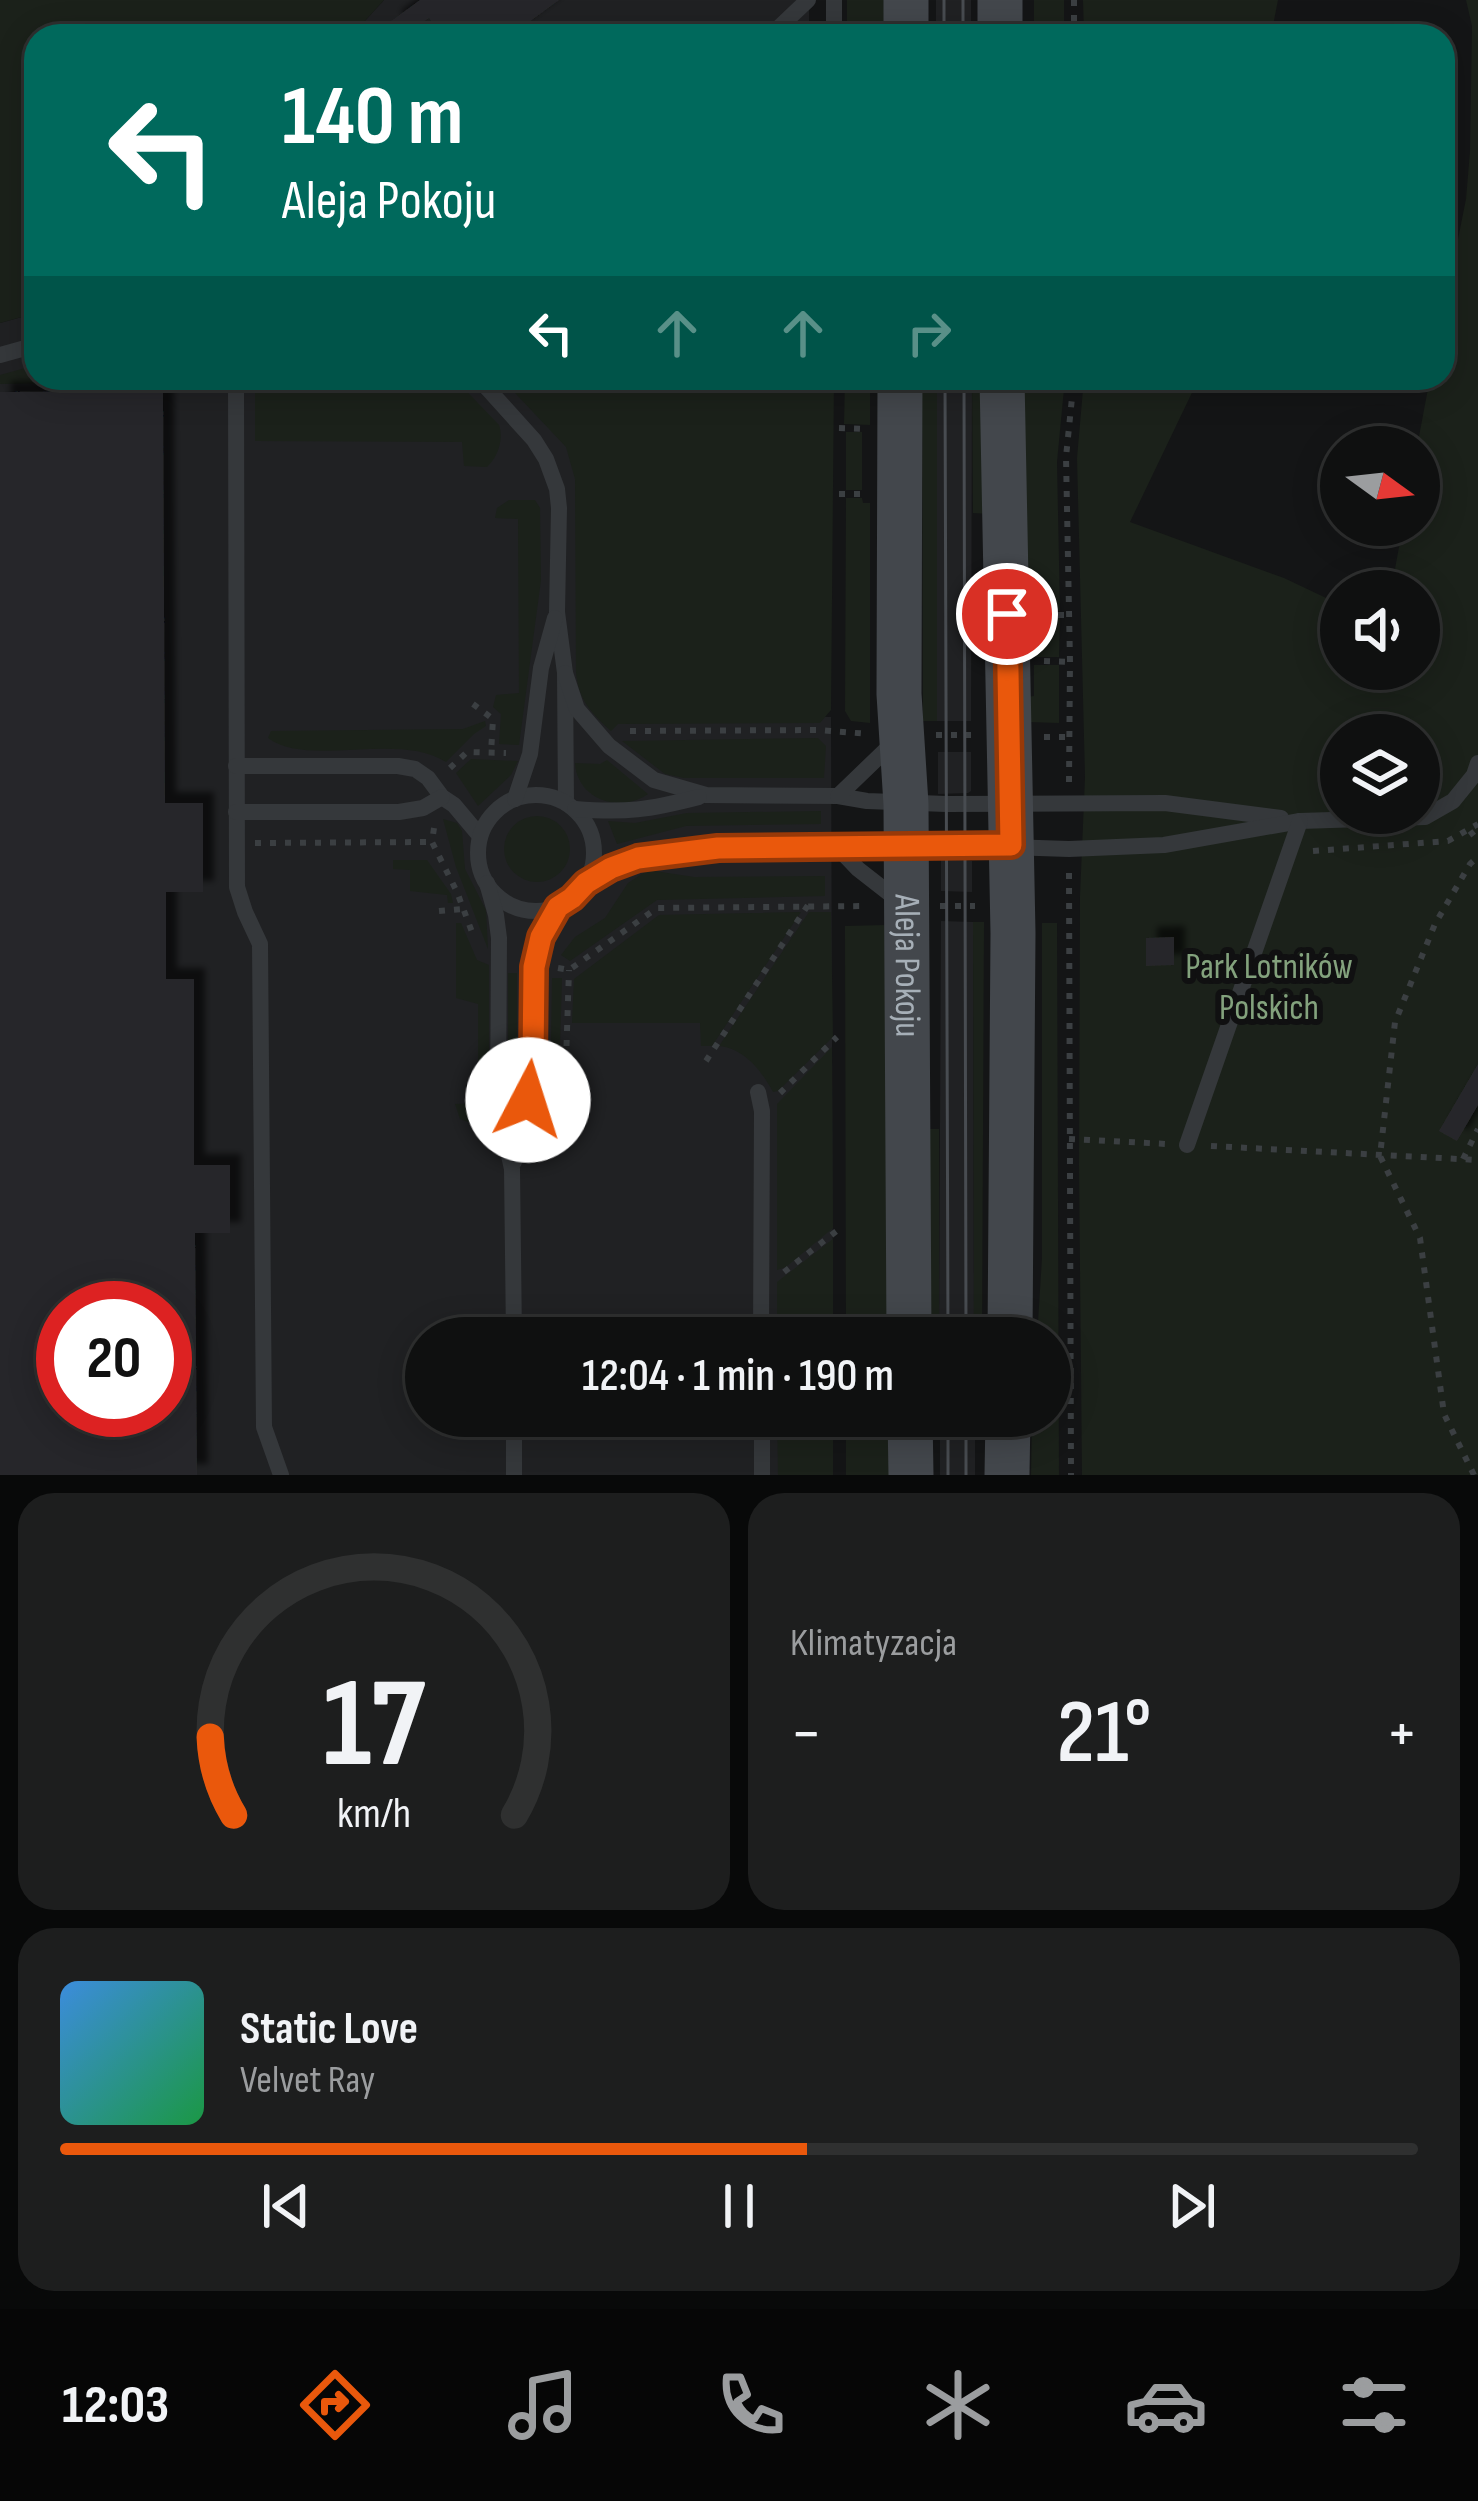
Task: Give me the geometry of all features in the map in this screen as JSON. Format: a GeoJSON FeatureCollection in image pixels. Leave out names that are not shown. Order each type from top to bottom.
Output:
{"type":"FeatureCollection","features":[{"type":"Feature","properties":{"kind":"main road","name":"Aleja Pokoju"},"geometry":{"type":"LineString","coordinates":[[900,390],[898,734],[906,824],[903,906],[910,1317]]}},
{"type":"Feature","properties":{"kind":"main road"},"geometry":{"type":"LineString","coordinates":[[1001,390],[1013,933],[1010,1317]]}},
{"type":"Feature","properties":{"kind":"main road"},"geometry":{"type":"LineString","coordinates":[[910,1437],[910,1475]]}},
{"type":"Feature","properties":{"kind":"main road"},"geometry":{"type":"LineString","coordinates":[[1007,1475],[1008,1437]]}},
{"type":"Feature","properties":{"kind":"lane"},"geometry":{"type":"LineString","coordinates":[[236,390],[237,887],[260,944],[264,1427],[281,1475]]}},
{"type":"Feature","properties":{"kind":"lane"},"geometry":{"type":"LineString","coordinates":[[489,390],[534,440],[553,475],[559,508],[557,612],[571,806],[587,825],[593,843],[593,864],[586,883]]}},
{"type":"Feature","properties":{"kind":"lane"},"geometry":{"type":"LineString","coordinates":[[515,799],[530,754],[541,668],[557,612]]}},
{"type":"Feature","properties":{"kind":"lane"},"geometry":{"type":"LineString","coordinates":[[565,673],[584,720],[623,758],[654,780],[706,795]]}},
{"type":"Feature","properties":{"kind":"lane"},"geometry":{"type":"LineString","coordinates":[[838,796],[898,734]]}},
{"type":"Feature","properties":{"kind":"lane"},"geometry":{"type":"LineString","coordinates":[[514,1317],[512,1169],[497,1108],[499,938],[479,862],[480,836],[494,813],[515,799],[541,794],[571,806],[630,812],[706,795],[838,796],[906,824],[1010,825],[1069,849],[1164,845],[1300,821],[1425,817],[1453,801],[1478,763]]}},
{"type":"Feature","properties":{"kind":"lane"},"geometry":{"type":"LineString","coordinates":[[236,766],[415,769],[480,836]]}},
{"type":"Feature","properties":{"kind":"lane"},"geometry":{"type":"LineString","coordinates":[[236,812],[398,812],[423,808],[442,797]]}},
{"type":"Feature","properties":{"kind":"lane"},"geometry":{"type":"LineString","coordinates":[[487,883],[506,902],[542,911],[558,907],[611,868],[670,852],[837,847],[906,824],[1010,825],[1165,803],[1300,821]]}},
{"type":"Feature","properties":{"kind":"lane"},"geometry":{"type":"LineString","coordinates":[[1187,1145],[1300,821]]}},
{"type":"Feature","properties":{"kind":"lane"},"geometry":{"type":"LineString","coordinates":[[837,847],[903,906]]}},
{"type":"Feature","properties":{"kind":"lane"},"geometry":{"type":"LineString","coordinates":[[512,1169],[533,1062],[534,967],[541,937],[558,907]]}},
{"type":"Feature","properties":{"kind":"lane"},"geometry":{"type":"LineString","coordinates":[[758,1092],[763,1111],[761,1317]]}},
{"type":"Feature","properties":{"kind":"lane"},"geometry":{"type":"LineString","coordinates":[[514,1437],[514,1475]]}},
{"type":"Feature","properties":{"kind":"lane"},"geometry":{"type":"LineString","coordinates":[[762,1437],[763,1475]]}},
{"type":"Feature","properties":{"kind":"path"},"geometry":{"type":"LineString","coordinates":[[1069,774],[1066,458],[1073,390]]}},
{"type":"Feature","properties":{"kind":"path"},"geometry":{"type":"LineString","coordinates":[[473,704],[493,718],[491,752]]}},
{"type":"Feature","properties":{"kind":"path"},"geometry":{"type":"LineString","coordinates":[[621,731],[819,730],[977,736]]}},
{"type":"Feature","properties":{"kind":"path"},"geometry":{"type":"LineString","coordinates":[[450,768],[466,752],[520,754]]}},
{"type":"Feature","properties":{"kind":"path"},"geometry":{"type":"LineString","coordinates":[[435,819],[432,842],[476,940]]}},
{"type":"Feature","properties":{"kind":"path"},"geometry":{"type":"LineString","coordinates":[[1277,888],[1298,883],[1311,851],[1448,842],[1478,824]]}},
{"type":"Feature","properties":{"kind":"path"},"geometry":{"type":"LineString","coordinates":[[1470,831],[1478,841]]}},
{"type":"Feature","properties":{"kind":"path"},"geometry":{"type":"LineString","coordinates":[[250,843],[432,842]]}},
{"type":"Feature","properties":{"kind":"path"},"geometry":{"type":"LineString","coordinates":[[1474,1475],[1444,1414],[1420,1238],[1380,1156],[1395,1022],[1436,924],[1478,856]]}},
{"type":"Feature","properties":{"kind":"path"},"geometry":{"type":"LineString","coordinates":[[1069,866],[1071,1475]]}},
{"type":"Feature","properties":{"kind":"path"},"geometry":{"type":"LineString","coordinates":[[706,1061],[808,905]]}},
{"type":"Feature","properties":{"kind":"path"},"geometry":{"type":"LineString","coordinates":[[554,968],[569,970],[657,908],[983,906]]}},
{"type":"Feature","properties":{"kind":"path"},"geometry":{"type":"LineString","coordinates":[[1056,907],[1068,908]]}},
{"type":"Feature","properties":{"kind":"path"},"geometry":{"type":"LineString","coordinates":[[439,911],[464,909]]}},
{"type":"Feature","properties":{"kind":"path"},"geometry":{"type":"LineString","coordinates":[[566,1061],[569,970]]}},
{"type":"Feature","properties":{"kind":"path"},"geometry":{"type":"LineString","coordinates":[[763,1111],[837,1037]]}},
{"type":"Feature","properties":{"kind":"path"},"geometry":{"type":"LineString","coordinates":[[1463,1159],[1478,1130]]}},
{"type":"Feature","properties":{"kind":"path"},"geometry":{"type":"LineString","coordinates":[[1069,1139],[1478,1160]]}},
{"type":"Feature","properties":{"kind":"path"},"geometry":{"type":"LineString","coordinates":[[762,1289],[838,1230]]}},
{"type":"Feature","properties":{"kind":"shaded area"},"geometry":{"type":"Polygon","coordinates":[[[384,0],[809,0],[809,24],[362,24],[384,0]]]}},
{"type":"Feature","properties":{"kind":"shaded area"},"geometry":{"type":"Polygon","coordinates":[[[936,0],[971,0],[971,24],[936,24],[936,0]]]}},
{"type":"Feature","properties":{"kind":"shaded area"},"geometry":{"type":"Polygon","coordinates":[[[24,316],[24,390],[519,390],[569,450],[582,496],[605,712],[831,717],[833,1317],[405,1317],[405,1437],[833,1437],[833,1475],[0,1475],[0,323],[24,316]]]}},
{"type":"Feature","properties":{"kind":"shaded area"},"geometry":{"type":"Polygon","coordinates":[[[937,390],[972,390],[971,721],[937,721],[937,390]]]}},
{"type":"Feature","properties":{"kind":"shaded area"},"geometry":{"type":"Polygon","coordinates":[[[938,752],[971,752],[971,791],[938,794],[938,752]]]}},
{"type":"Feature","properties":{"kind":"shaded area"},"geometry":{"type":"Polygon","coordinates":[[[941,858],[972,861],[972,892],[941,891],[941,858]]]}},
{"type":"Feature","properties":{"kind":"shaded area"},"geometry":{"type":"Polygon","coordinates":[[[941,921],[973,922],[974,1317],[939,1317],[941,921]]]}},
{"type":"Feature","properties":{"kind":"shaded area"},"geometry":{"type":"Polygon","coordinates":[[[940,1437],[975,1437],[975,1475],[940,1475],[940,1437]]]}},
{"type":"Feature","properties":{"kind":"green space"},"geometry":{"type":"Polygon","coordinates":[[[0,0],[384,0],[362,24],[24,24],[24,316],[0,323],[0,0]]]}},
{"type":"Feature","properties":{"kind":"green space"},"geometry":{"type":"Polygon","coordinates":[[[847,0],[886,0],[886,24],[847,24],[847,0]]]}},
{"type":"Feature","properties":{"kind":"green space"},"geometry":{"type":"Polygon","coordinates":[[[1034,0],[1064,0],[1064,24],[1034,24],[1034,0]]]}},
{"type":"Feature","properties":{"kind":"green space"},"geometry":{"type":"Polygon","coordinates":[[[1083,0],[1278,0],[1273,24],[1084,24],[1083,0]]]}},
{"type":"Feature","properties":{"kind":"green space","name":"Park Lotników Polskich"},"geometry":{"type":"Polygon","coordinates":[[[1466,0],[1478,0],[1478,1475],[1082,1475],[1080,896],[1085,777],[1077,458],[1083,390],[1193,390],[1130,522],[1320,595],[1320,690],[1440,690],[1440,570],[1395,570],[1399,546],[1440,546],[1440,426],[1421,426],[1428,390],[1455,390],[1455,254],[1466,199],[1472,26],[1466,0]]]}},
{"type":"Feature","properties":{"kind":"green space"},"geometry":{"type":"Polygon","coordinates":[[[24,368],[24,384],[0,384],[0,375],[24,368]]]}},
{"type":"Feature","properties":{"kind":"green space"},"geometry":{"type":"Polygon","coordinates":[[[255,390],[465,390],[499,425],[501,436],[487,467],[464,466],[462,442],[255,441],[255,390]]]}},
{"type":"Feature","properties":{"kind":"green space"},"geometry":{"type":"Polygon","coordinates":[[[512,390],[834,390],[831,710],[820,723],[618,724],[611,731],[597,718],[577,682],[575,479],[566,447],[512,390]]]}},
{"type":"Feature","properties":{"kind":"green space"},"geometry":{"type":"Polygon","coordinates":[[[845,390],[870,390],[870,425],[844,424],[845,390]]]}},
{"type":"Feature","properties":{"kind":"green space"},"geometry":{"type":"Polygon","coordinates":[[[922,390],[937,390],[937,721],[923,721],[922,390]]]}},
{"type":"Feature","properties":{"kind":"green space"},"geometry":{"type":"Polygon","coordinates":[[[972,390],[985,390],[989,514],[973,513],[972,390]]]}},
{"type":"Feature","properties":{"kind":"green space"},"geometry":{"type":"Polygon","coordinates":[[[1022,390],[1064,390],[1057,462],[1060,611],[1026,609],[1022,390]]]}},
{"type":"Feature","properties":{"kind":"green space"},"geometry":{"type":"Polygon","coordinates":[[[846,432],[862,432],[862,490],[846,490],[846,432]]]}},
{"type":"Feature","properties":{"kind":"green space"},"geometry":{"type":"Polygon","coordinates":[[[846,498],[870,503],[870,723],[851,721],[845,711],[846,498]]]}},
{"type":"Feature","properties":{"kind":"green space"},"geometry":{"type":"Polygon","coordinates":[[[509,500],[535,500],[540,508],[541,580],[519,745],[499,744],[501,714],[493,707],[496,695],[519,693],[518,519],[495,518],[497,508],[509,500]]]}},
{"type":"Feature","properties":{"kind":"green space"},"geometry":{"type":"Polygon","coordinates":[[[1034,618],[1060,618],[1059,657],[1034,657],[1034,618]]]}},
{"type":"Feature","properties":{"kind":"green space"},"geometry":{"type":"Polygon","coordinates":[[[1034,665],[1059,665],[1059,723],[1027,722],[1026,697],[1034,696],[1034,665]]]}},
{"type":"Feature","properties":{"kind":"green space"},"geometry":{"type":"Polygon","coordinates":[[[485,721],[486,726],[446,762],[404,749],[306,750],[268,738],[271,731],[463,729],[485,721]]]}},
{"type":"Feature","properties":{"kind":"green space"},"geometry":{"type":"Polygon","coordinates":[[[818,738],[826,746],[824,778],[684,778],[665,774],[622,741],[818,738]]]}},
{"type":"Feature","properties":{"kind":"green space"},"geometry":{"type":"Polygon","coordinates":[[[471,759],[518,761],[511,775],[478,806],[456,773],[471,759]]]}},
{"type":"Feature","properties":{"kind":"green space"},"geometry":{"type":"Polygon","coordinates":[[[607,760],[648,794],[625,803],[591,794],[575,763],[607,760]]]}},
{"type":"Feature","properties":{"kind":"green space"},"geometry":{"type":"Polygon","coordinates":[[[821,811],[821,824],[686,826],[617,844],[608,821],[635,823],[687,813],[821,811]]]}},
{"type":"Feature","properties":{"kind":"green space"},"geometry":{"type":"Polygon","coordinates":[[[537,816],[560,826],[570,849],[560,872],[537,882],[514,872],[504,849],[514,826],[537,816]]]}},
{"type":"Feature","properties":{"kind":"green space"},"geometry":{"type":"Polygon","coordinates":[[[443,819],[457,823],[462,831],[465,869],[486,910],[488,949],[456,867],[443,819]]]}},
{"type":"Feature","properties":{"kind":"green space"},"geometry":{"type":"Polygon","coordinates":[[[393,860],[427,860],[453,903],[448,903],[447,895],[410,891],[410,870],[393,869],[393,860]]]}},
{"type":"Feature","properties":{"kind":"green space"},"geometry":{"type":"Polygon","coordinates":[[[648,870],[694,877],[825,876],[825,896],[657,900],[570,961],[561,955],[575,937],[605,918],[628,883],[648,870]]]}},
{"type":"Feature","properties":{"kind":"green space"},"geometry":{"type":"Polygon","coordinates":[[[801,912],[712,1046],[701,1046],[700,1023],[572,1023],[574,979],[659,915],[801,912]]]}},
{"type":"Feature","properties":{"kind":"green space"},"geometry":{"type":"Polygon","coordinates":[[[809,912],[831,912],[833,1037],[773,1092],[751,1062],[719,1046],[809,912]]]}},
{"type":"Feature","properties":{"kind":"green space"},"geometry":{"type":"Polygon","coordinates":[[[973,922],[984,922],[982,1317],[974,1317],[973,922]]]}},
{"type":"Feature","properties":{"kind":"green space"},"geometry":{"type":"Polygon","coordinates":[[[456,923],[461,923],[477,960],[489,965],[489,1106],[484,1119],[474,1124],[460,1119],[455,1104],[478,1103],[478,1004],[456,998],[456,923]]]}},
{"type":"Feature","properties":{"kind":"green space"},"geometry":{"type":"Polygon","coordinates":[[[1042,923],[1057,923],[1058,1317],[1038,1317],[1042,923]]]}},
{"type":"Feature","properties":{"kind":"green space"},"geometry":{"type":"Polygon","coordinates":[[[885,925],[892,1317],[846,1317],[845,926],[885,925]]]}},
{"type":"Feature","properties":{"kind":"green space"},"geometry":{"type":"Polygon","coordinates":[[[508,973],[517,973],[517,1098],[508,1098],[508,973]]]}},
{"type":"Feature","properties":{"kind":"green space"},"geometry":{"type":"Polygon","coordinates":[[[552,978],[562,978],[560,1046],[551,1042],[552,978]]]}},
{"type":"Feature","properties":{"kind":"green space"},"geometry":{"type":"Polygon","coordinates":[[[832,1047],[833,1228],[777,1270],[777,1104],[832,1047]]]}},
{"type":"Feature","properties":{"kind":"green space"},"geometry":{"type":"Polygon","coordinates":[[[925,1129],[939,1129],[939,1317],[926,1317],[925,1129]]]}},
{"type":"Feature","properties":{"kind":"green space"},"geometry":{"type":"Polygon","coordinates":[[[833,1239],[833,1317],[777,1317],[777,1282],[833,1239]]]}},
{"type":"Feature","properties":{"kind":"green space"},"geometry":{"type":"Polygon","coordinates":[[[777,1437],[833,1437],[833,1475],[778,1475],[777,1437]]]}},
{"type":"Feature","properties":{"kind":"green space"},"geometry":{"type":"Polygon","coordinates":[[[846,1437],[893,1437],[893,1475],[846,1475],[846,1437]]]}},
{"type":"Feature","properties":{"kind":"green space"},"geometry":{"type":"Polygon","coordinates":[[[1032,1437],[1059,1437],[1059,1475],[1031,1475],[1032,1437]]]}},
{"type":"Feature","properties":{"kind":"building"},"geometry":{"type":"Polygon","coordinates":[[[420,0],[559,0],[526,24],[434,24],[429,18],[419,24],[390,22],[420,0]]]}},
{"type":"Feature","properties":{"kind":"building"},"geometry":{"type":"Polygon","coordinates":[[[163,391],[165,803],[203,803],[203,892],[166,892],[166,979],[194,979],[194,1165],[230,1165],[230,1233],[195,1233],[197,1475],[0,1475],[0,392],[163,391]]]}},
{"type":"Feature","properties":{"kind":"building"},"geometry":{"type":"Polygon","coordinates":[[[1174,937],[1174,965],[1146,966],[1146,938],[1174,937]]]}},
{"type":"Feature","properties":{"kind":"building"},"geometry":{"type":"Polygon","coordinates":[[[1478,1064],[1478,1105],[1457,1141],[1439,1131],[1478,1064]]]}},
{"type":"Feature","properties":{"kind":"tram line"},"geometry":{"type":"LineString","coordinates":[[944,0],[944,24]]}},
{"type":"Feature","properties":{"kind":"tram line"},"geometry":{"type":"LineString","coordinates":[[963,0],[963,24]]}},
{"type":"Feature","properties":{"kind":"tram line"},"geometry":{"type":"LineString","coordinates":[[945,390],[948,1317]]}},
{"type":"Feature","properties":{"kind":"tram line"},"geometry":{"type":"LineString","coordinates":[[964,390],[966,1317]]}},
{"type":"Feature","properties":{"kind":"tram line"},"geometry":{"type":"LineString","coordinates":[[948,1437],[948,1475]]}},
{"type":"Feature","properties":{"kind":"tram line"},"geometry":{"type":"LineString","coordinates":[[966,1437],[966,1475]]}},
{"type":"Feature","properties":{"kind":"route"},"geometry":{"type":"LineString","coordinates":[[528,1100],[534,967],[541,937],[558,907],[611,868],[670,852],[718,848],[1011,845],[1007,614]]}}]}
